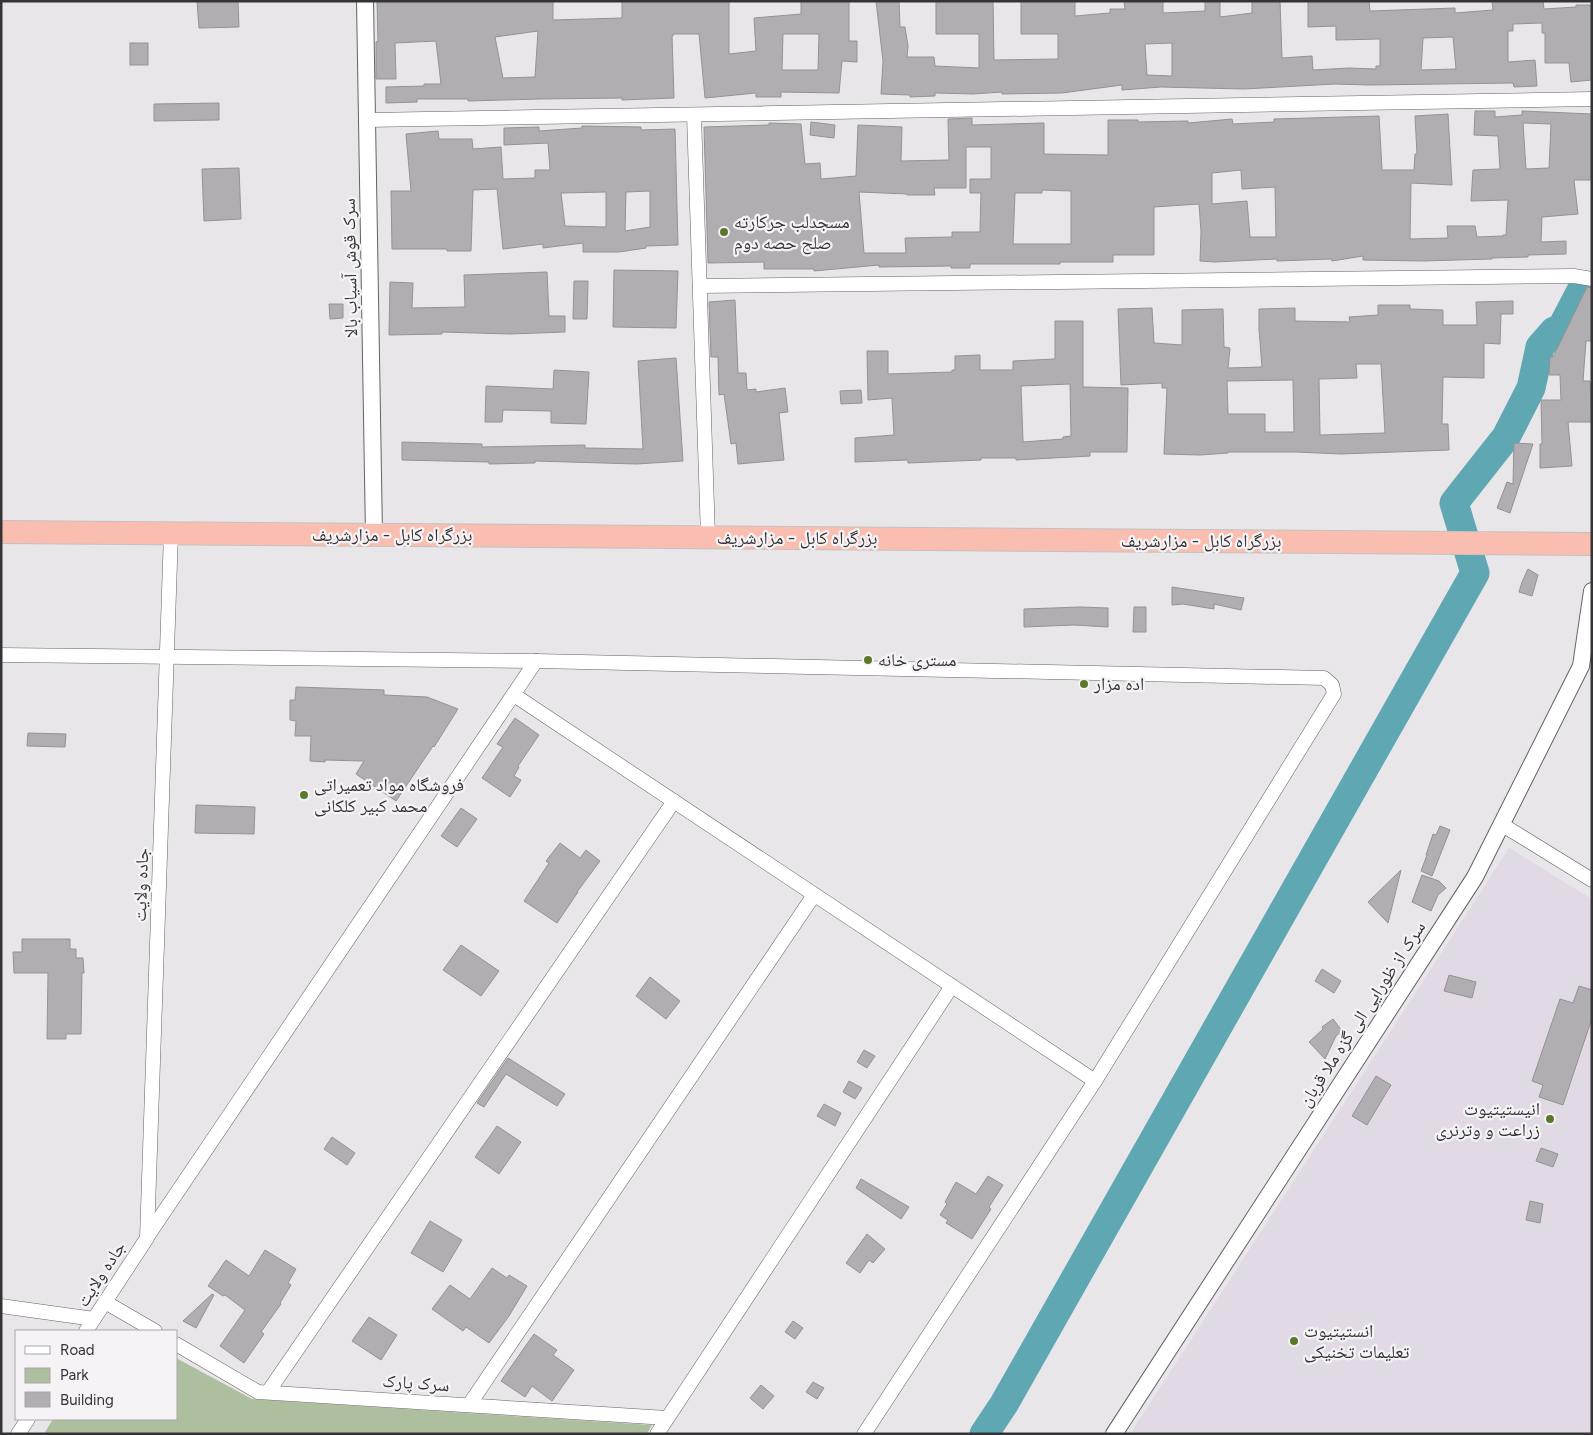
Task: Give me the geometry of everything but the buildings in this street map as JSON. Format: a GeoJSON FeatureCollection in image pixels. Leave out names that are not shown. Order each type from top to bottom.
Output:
{"type":"FeatureCollection","features":[{"type":"Feature","properties":{"kind":"highway","name":"بزرگراه کابل - مزارشریف"},"geometry":{"type":"LineString","coordinates":[[1,532],[1592,544]]}},
{"type":"Feature","properties":{"kind":"street","name":"سرک قوش آسیاب بالا"},"geometry":{"type":"LineString","coordinates":[[366,1],[374,535]]}},
{"type":"Feature","properties":{"kind":"street"},"geometry":{"type":"LineString","coordinates":[[368,120],[1592,99]]}},
{"type":"Feature","properties":{"kind":"street"},"geometry":{"type":"LineString","coordinates":[[694,115],[708,537]]}},
{"type":"Feature","properties":{"kind":"street"},"geometry":{"type":"LineString","coordinates":[[700,286],[1574,276],[1592,279]]}},
{"type":"Feature","properties":{"kind":"street","name":"جاده ولایت"},"geometry":{"type":"LineString","coordinates":[[147,1238],[171,533]]}},
{"type":"Feature","properties":{"kind":"street","name":"سرک از ظورایی الی گزه ملا قربان"},"geometry":{"type":"LineString","coordinates":[[1114,1434],[1475,877],[1501,824],[1588,667],[1592,591]]}},
{"type":"Feature","properties":{"kind":"street"},"geometry":{"type":"LineString","coordinates":[[1,655],[536,661],[1324,678],[1332,685],[1334,694],[1095,1081],[864,1434]]}},
{"type":"Feature","properties":{"kind":"street","name":"جاده ولایت"},"geometry":{"type":"LineString","coordinates":[[87,1330],[536,661]]}},
{"type":"Feature","properties":{"kind":"street"},"geometry":{"type":"LineString","coordinates":[[514,695],[1095,1081]]}},
{"type":"Feature","properties":{"kind":"street"},"geometry":{"type":"LineString","coordinates":[[268,1392],[674,801]]}},
{"type":"Feature","properties":{"kind":"street"},"geometry":{"type":"LineString","coordinates":[[1501,824],[1592,880]]}},
{"type":"Feature","properties":{"kind":"street"},"geometry":{"type":"LineString","coordinates":[[469,1406],[814,895]]}},
{"type":"Feature","properties":{"kind":"street"},"geometry":{"type":"LineString","coordinates":[[657,1434],[952,986]]}},
{"type":"Feature","properties":{"kind":"street"},"geometry":{"type":"LineString","coordinates":[[105,1302],[153,1330]]}},
{"type":"Feature","properties":{"kind":"street"},"geometry":{"type":"LineString","coordinates":[[1,1306],[94,1319]]}},
{"type":"Feature","properties":{"kind":"street","name":"سرک پارک"},"geometry":{"type":"LineString","coordinates":[[178,1345],[258,1392],[667,1418]]}},
{"type":"Feature","properties":{"kind":"street"},"geometry":{"type":"LineString","coordinates":[[18,1434],[27,1420]]}},
{"type":"Feature","properties":{"kind":"shaded area"},"geometry":{"type":"Polygon","coordinates":[[[1509,848],[1592,899],[1592,1434],[1130,1434],[1509,848]]]}},
{"type":"Feature","properties":{"kind":"green space"},"geometry":{"type":"Polygon","coordinates":[[[178,1359],[252,1399],[652,1425],[647,1434],[44,1434],[52,1420],[178,1420],[178,1359]]]}},
{"type":"Feature","properties":{"kind":"waterway"},"geometry":{"type":"LineString","coordinates":[[984,1434],[1004,1404],[1475,573],[1454,503],[1506,437],[1531,388],[1540,347],[1554,331],[1561,329],[1584,285]]}},
{"type":"Feature","properties":{"kind":"place","name":"مسجدلب جرکارته صلح حصه دوم"},"geometry":{"type":"Point","coordinates":[724,232]}},
{"type":"Feature","properties":{"kind":"place","name":"مستری خانه"},"geometry":{"type":"Point","coordinates":[868,660]}},
{"type":"Feature","properties":{"kind":"place","name":"اده مزار"},"geometry":{"type":"Point","coordinates":[1084,684]}},
{"type":"Feature","properties":{"kind":"place","name":"فروشگاه مواد تعمیراتی محمد کبیر کلکانی"},"geometry":{"type":"Point","coordinates":[304,795]}},
{"type":"Feature","properties":{"kind":"place","name":"انیستیتیوت زراعت و وترنری"},"geometry":{"type":"Point","coordinates":[1550,1119]}},
{"type":"Feature","properties":{"kind":"place","name":"انستیتیوت تعلیمات تخنیکی"},"geometry":{"type":"Point","coordinates":[1294,1341]}}]}
